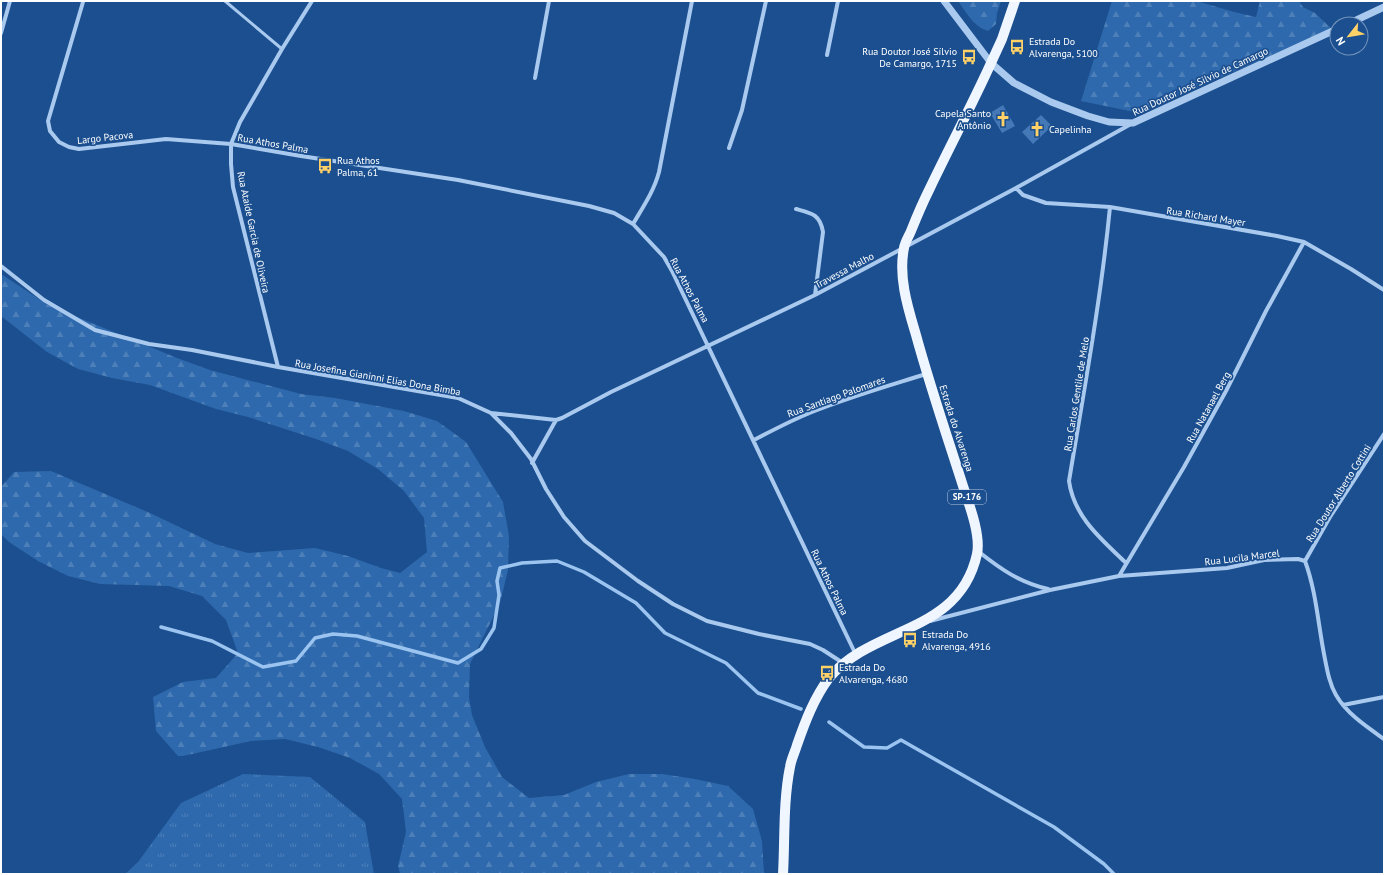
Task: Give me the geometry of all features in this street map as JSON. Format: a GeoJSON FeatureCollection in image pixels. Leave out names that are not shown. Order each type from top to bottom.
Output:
{"type":"FeatureCollection","features":[{"type":"Feature","properties":{"kind":"main road","name":"Estrada do Alvarenga"},"geometry":{"type":"LineString","coordinates":[[783,874],[786,800],[790,766],[806,720],[818,694],[829,678],[843,663],[919,624],[936,614],[951,601],[965,586],[978,551],[975,522],[926,374],[909,311],[904,284],[903,260],[904,247],[919,210],[1002,39],[1014,1]]}},
{"type":"Feature","properties":{"kind":"street"},"geometry":{"type":"LineString","coordinates":[[1,33],[10,1]]}},
{"type":"Feature","properties":{"kind":"street","name":"Rua Ataíde Garcia de Oliveira"},"geometry":{"type":"LineString","coordinates":[[278,367],[233,187],[231,164],[232,144],[240,122],[282,49],[312,1]]}},
{"type":"Feature","properties":{"kind":"street"},"geometry":{"type":"LineString","coordinates":[[535,78],[549,1]]}},
{"type":"Feature","properties":{"kind":"street"},"geometry":{"type":"LineString","coordinates":[[634,224],[647,200],[659,172],[692,1]]}},
{"type":"Feature","properties":{"kind":"street"},"geometry":{"type":"LineString","coordinates":[[729,148],[742,110],[766,1]]}},
{"type":"Feature","properties":{"kind":"street"},"geometry":{"type":"LineString","coordinates":[[827,55],[838,1]]}},
{"type":"Feature","properties":{"kind":"street","name":"Rua Doutor José Silvio de Camargo"},"geometry":{"type":"LineString","coordinates":[[944,1],[991,63],[1014,83],[1058,105],[1109,122],[1133,123],[1329,33]]}},
{"type":"Feature","properties":{"kind":"street","name":"Largo Pacova"},"geometry":{"type":"LineString","coordinates":[[83,2],[48,121],[50,132],[58,142],[69,147],[79,149],[166,139],[232,144]]}},
{"type":"Feature","properties":{"kind":"street"},"geometry":{"type":"LineString","coordinates":[[1365,16],[1384,7]]}},
{"type":"Feature","properties":{"kind":"street","name":"Travessa Malho"},"geometry":{"type":"LineString","coordinates":[[556,420],[815,295],[1016,188],[1133,123]]}},
{"type":"Feature","properties":{"kind":"street","name":"Rua Athos Palma"},"geometry":{"type":"LineString","coordinates":[[232,144],[458,180],[589,206],[614,213],[634,224],[664,257],[672,270],[856,655]]}},
{"type":"Feature","properties":{"kind":"street","name":"Rua Richard Mayer"},"geometry":{"type":"LineString","coordinates":[[1016,188],[1023,195],[1046,203],[1110,207],[1304,242],[1384,290]]}},
{"type":"Feature","properties":{"kind":"street","name":"Rua Carlos Gentile de Melo"},"geometry":{"type":"LineString","coordinates":[[1110,207],[1095,328],[1069,481],[1071,491],[1082,516],[1096,535],[1126,563]]}},
{"type":"Feature","properties":{"kind":"street"},"geometry":{"type":"LineString","coordinates":[[796,209],[813,214],[822,225],[823,232],[815,295]]}},
{"type":"Feature","properties":{"kind":"street","name":"Rua Natanael Berg"},"geometry":{"type":"LineString","coordinates":[[1119,576],[1184,467],[1226,391],[1266,311],[1304,242]]}},
{"type":"Feature","properties":{"kind":"street","name":"Rua Josefina Gianinni Elias Dona Bimba"},"geometry":{"type":"LineString","coordinates":[[1,266],[44,300],[95,330],[149,344],[192,350],[278,367],[458,398],[481,407],[491,413],[511,433],[532,463],[546,489],[564,517],[585,541],[616,565],[673,604],[707,621],[759,634],[810,644],[823,650],[843,663]]}},
{"type":"Feature","properties":{"kind":"street","name":"Rua Santiago Palomares"},"geometry":{"type":"LineString","coordinates":[[754,440],[812,412],[926,374]]}},
{"type":"Feature","properties":{"kind":"street"},"geometry":{"type":"LineString","coordinates":[[491,413],[556,420],[532,463]]}},
{"type":"Feature","properties":{"kind":"street","name":"Rua Doutor Alberto Cottini"},"geometry":{"type":"LineString","coordinates":[[1305,561],[1330,517],[1384,434]]}},
{"type":"Feature","properties":{"kind":"street","name":"Rua Lucila Marcel"},"geometry":{"type":"LineString","coordinates":[[978,551],[999,568],[1020,580],[1033,586],[1050,590]]}},
{"type":"Feature","properties":{"kind":"street","name":"Rua Lucila Marcel"},"geometry":{"type":"LineString","coordinates":[[919,624],[1050,590],[1119,576],[1220,568],[1264,560],[1298,559],[1305,561]]}},
{"type":"Feature","properties":{"kind":"street"},"geometry":{"type":"LineString","coordinates":[[1305,561],[1314,588],[1329,682],[1343,705],[1356,718],[1384,739]]}},
{"type":"Feature","properties":{"kind":"street"},"geometry":{"type":"LineString","coordinates":[[1343,705],[1384,697]]}},
{"type":"Feature","properties":{"kind":"lane"},"geometry":{"type":"LineString","coordinates":[[225,1],[282,49]]}},
{"type":"Feature","properties":{"kind":"green space"},"geometry":{"type":"Polygon","coordinates":[[[958,1],[1001,1],[997,13],[996,24],[988,31],[983,29],[974,23],[958,1]]]}},
{"type":"Feature","properties":{"kind":"green space"},"geometry":{"type":"Polygon","coordinates":[[[1112,1],[1200,2],[1256,17],[1260,1],[1299,1],[1303,7],[1315,13],[1329,26],[1329,30],[1139,113],[1081,101],[1112,1]]]}},
{"type":"Feature","properties":{"kind":"green space"},"geometry":{"type":"Polygon","coordinates":[[[1,274],[48,305],[210,370],[301,394],[335,398],[404,411],[437,421],[466,442],[503,502],[509,536],[508,570],[500,603],[470,664],[469,697],[472,715],[485,747],[502,777],[529,798],[564,795],[596,782],[629,774],[662,774],[728,786],[753,809],[762,841],[764,874],[400,874],[398,866],[406,832],[402,799],[379,774],[350,758],[318,747],[285,739],[251,741],[178,756],[156,731],[153,697],[183,682],[216,678],[238,653],[226,620],[202,596],[169,586],[100,584],[68,576],[38,561],[9,542],[1,534],[1,487],[14,472],[51,471],[150,513],[215,544],[248,553],[315,548],[348,556],[400,573],[427,552],[424,518],[404,491],[378,469],[348,451],[248,417],[216,409],[150,385],[112,378],[78,369],[47,352],[1,316],[1,274]]]}},
{"type":"Feature","properties":{"kind":"green space"},"geometry":{"type":"Polygon","coordinates":[[[243,774],[310,777],[365,822],[374,874],[125,874],[138,862],[181,803],[243,774]]]}},
{"type":"Feature","properties":{"kind":"building","name":"Capela Santo Antônio"},"geometry":{"type":"Polygon","coordinates":[[[1003,105],[1015,126],[1002,133],[990,113],[1003,105]]]}},
{"type":"Feature","properties":{"kind":"building","name":"Capelinha"},"geometry":{"type":"Polygon","coordinates":[[[1041,115],[1052,126],[1033,144],[1022,132],[1041,115]]]}},
{"type":"Feature","properties":{"kind":"waterway"},"geometry":{"type":"LineString","coordinates":[[161,627],[212,641],[263,667],[296,661],[315,638],[333,634],[357,636],[458,663],[481,649],[494,628],[499,595],[497,581],[500,568],[522,563],[557,561],[584,572],[636,603],[665,633],[726,663],[758,693],[801,709]]}},
{"type":"Feature","properties":{"kind":"waterway"},"geometry":{"type":"LineString","coordinates":[[829,722],[864,747],[887,748],[901,740],[1054,827],[1104,864],[1114,874]]}},
{"type":"Feature","properties":{"kind":"place","name":"Estrada Do Alvarenga, 5100"},"geometry":{"type":"Point","coordinates":[1017,47]}},
{"type":"Feature","properties":{"kind":"place","name":"Rua Doutor José Sílvio De Camargo, 1715"},"geometry":{"type":"Point","coordinates":[969,57]}},
{"type":"Feature","properties":{"kind":"place","name":"Capela Santo Antônio"},"geometry":{"type":"Point","coordinates":[1003,119]}},
{"type":"Feature","properties":{"kind":"place","name":"Capelinha"},"geometry":{"type":"Point","coordinates":[1037,129]}},
{"type":"Feature","properties":{"kind":"place","name":"Rua Athos Palma, 61"},"geometry":{"type":"Point","coordinates":[325,166]}},
{"type":"Feature","properties":{"kind":"place","name":"Estrada Do Alvarenga, 4916"},"geometry":{"type":"Point","coordinates":[910,640]}},
{"type":"Feature","properties":{"kind":"place","name":"Estrada Do Alvarenga, 4680"},"geometry":{"type":"Point","coordinates":[827,673]}}]}
